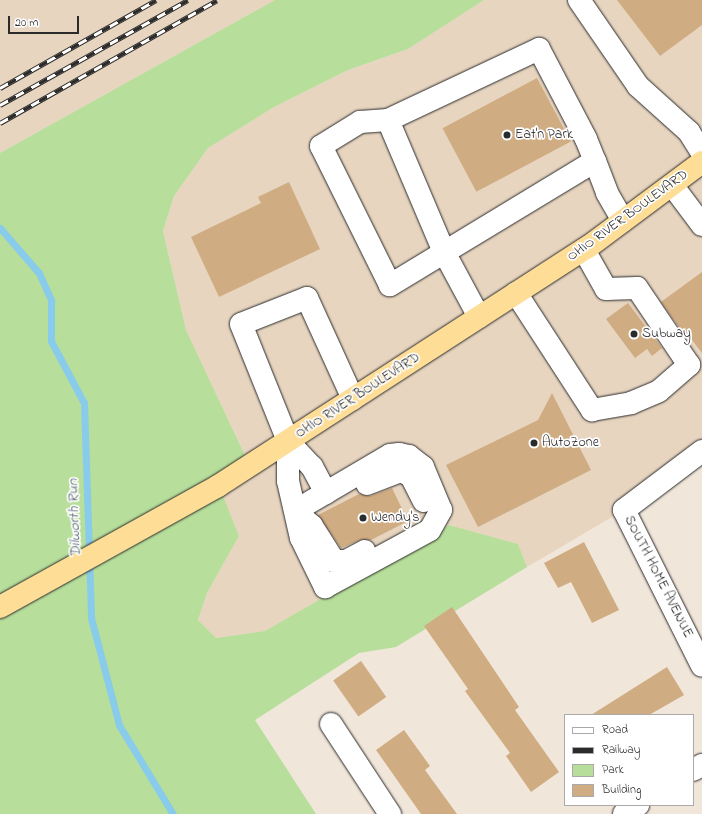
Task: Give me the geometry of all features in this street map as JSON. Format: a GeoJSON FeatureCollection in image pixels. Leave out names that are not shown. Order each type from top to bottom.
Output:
{"type":"FeatureCollection","features":[{"type":"Feature","properties":{"kind":"highway","name":"OHIO RIVER BOULEVARD"},"geometry":{"type":"LineString","coordinates":[[3,606],[218,486],[584,250],[702,162]]}},
{"type":"Feature","properties":{"kind":"street"},"geometry":{"type":"LineString","coordinates":[[579,0],[638,86],[689,132],[702,153]]}},
{"type":"Feature","properties":{"kind":"street"},"geometry":{"type":"LineString","coordinates":[[595,161],[390,285],[321,146],[360,122],[388,120],[539,49],[595,161],[622,221]]}},
{"type":"Feature","properties":{"kind":"street"},"geometry":{"type":"LineString","coordinates":[[388,120],[444,252],[479,317]]}},
{"type":"Feature","properties":{"kind":"street"},"geometry":{"type":"LineString","coordinates":[[672,185],[702,225]]}},
{"type":"Feature","properties":{"kind":"street"},"geometry":{"type":"LineString","coordinates":[[516,293],[592,410],[631,402],[659,391],[689,365],[637,288],[606,289],[584,250]]}},
{"type":"Feature","properties":{"kind":"street"},"geometry":{"type":"LineString","coordinates":[[326,493],[312,467],[288,441],[241,324],[307,298],[353,399]]}},
{"type":"Feature","properties":{"kind":"street"},"geometry":{"type":"LineString","coordinates":[[288,441],[288,481],[295,511],[312,526],[328,556],[338,562],[420,523],[426,514],[425,504],[414,481],[401,471],[356,489],[326,493],[295,511]]}},
{"type":"Feature","properties":{"kind":"street","name":"SOUTH HOME AVENUE"},"geometry":{"type":"LineString","coordinates":[[702,451],[624,510],[702,666]]}},
{"type":"Feature","properties":{"kind":"street"},"geometry":{"type":"LineString","coordinates":[[331,724],[390,814]]}},
{"type":"Feature","properties":{"kind":"street"},"geometry":{"type":"LineString","coordinates":[[624,814],[636,806]]}},
{"type":"Feature","properties":{"kind":"shaded area"},"geometry":{"type":"Polygon","coordinates":[[[0,0],[275,0],[0,153],[0,0]]]}},
{"type":"Feature","properties":{"kind":"shaded area"},"geometry":{"type":"Polygon","coordinates":[[[484,0],[702,0],[702,451],[624,510],[527,567],[518,544],[449,525],[265,631],[216,638],[198,620],[207,593],[239,536],[218,486],[250,466],[186,330],[163,231],[174,196],[208,148],[274,107],[348,70],[408,49],[484,0]]]}},
{"type":"Feature","properties":{"kind":"green space"},"geometry":{"type":"Polygon","coordinates":[[[275,0],[484,0],[408,49],[348,70],[274,107],[208,148],[174,196],[163,231],[186,330],[250,466],[219,486],[239,536],[207,593],[198,620],[216,638],[265,631],[449,525],[518,544],[527,567],[396,647],[359,653],[255,720],[316,814],[0,814],[0,153],[275,0]]]}},
{"type":"Feature","properties":{"kind":"building"},"geometry":{"type":"Polygon","coordinates":[[[617,0],[702,0],[702,25],[660,56],[617,0]]]}},
{"type":"Feature","properties":{"kind":"building","name":"Eat'n Park"},"geometry":{"type":"Polygon","coordinates":[[[537,78],[571,142],[476,192],[443,128],[537,78]]]}},
{"type":"Feature","properties":{"kind":"building"},"geometry":{"type":"Polygon","coordinates":[[[289,182],[320,249],[219,297],[191,237],[261,203],[258,197],[289,182]]]}},
{"type":"Feature","properties":{"kind":"building"},"geometry":{"type":"Polygon","coordinates":[[[702,272],[702,353],[685,331],[683,333],[661,302],[702,272]]]}},
{"type":"Feature","properties":{"kind":"building","name":"Subway"},"geometry":{"type":"Polygon","coordinates":[[[628,303],[662,348],[652,356],[647,349],[635,358],[606,319],[628,303]]]}},
{"type":"Feature","properties":{"kind":"building","name":"AutoZone"},"geometry":{"type":"Polygon","coordinates":[[[552,393],[591,470],[478,527],[446,465],[538,420],[552,393]]]}},
{"type":"Feature","properties":{"kind":"building","name":"Wendy's"},"geometry":{"type":"Polygon","coordinates":[[[392,488],[408,521],[371,540],[360,540],[341,548],[318,515],[359,494],[371,496],[392,488]]]}},
{"type":"Feature","properties":{"kind":"building"},"geometry":{"type":"Polygon","coordinates":[[[584,542],[619,610],[592,623],[571,582],[558,588],[544,563],[584,542]]]}},
{"type":"Feature","properties":{"kind":"building"},"geometry":{"type":"Polygon","coordinates":[[[452,607],[519,707],[515,710],[559,772],[531,792],[506,756],[510,753],[465,691],[468,689],[424,626],[452,607]]]}},
{"type":"Feature","properties":{"kind":"building"},"geometry":{"type":"Polygon","coordinates":[[[361,661],[386,697],[358,717],[333,681],[361,661]]]}},
{"type":"Feature","properties":{"kind":"building"},"geometry":{"type":"Polygon","coordinates":[[[667,667],[684,695],[651,714],[593,714],[667,667]]]}},
{"type":"Feature","properties":{"kind":"building"},"geometry":{"type":"Polygon","coordinates":[[[404,730],[430,766],[425,770],[457,814],[421,814],[376,750],[404,730]]]}},
{"type":"Feature","properties":{"kind":"waterway","name":"Dilworth Run"},"geometry":{"type":"LineString","coordinates":[[0,228],[39,273],[51,300],[51,341],[84,403],[91,618],[119,725],[173,814]]}},
{"type":"Feature","properties":{"kind":"railway"},"geometry":{"type":"LineString","coordinates":[[0,88],[156,0]]}},
{"type":"Feature","properties":{"kind":"railway"},"geometry":{"type":"LineString","coordinates":[[0,105],[188,0]]}},
{"type":"Feature","properties":{"kind":"railway"},"geometry":{"type":"LineString","coordinates":[[0,123],[217,0]]}},
{"type":"Feature","properties":{"kind":"place","name":"Eat'n Park"},"geometry":{"type":"Point","coordinates":[507,135]}},
{"type":"Feature","properties":{"kind":"place","name":"Subway"},"geometry":{"type":"Point","coordinates":[634,334]}},
{"type":"Feature","properties":{"kind":"place","name":"AutoZone"},"geometry":{"type":"Point","coordinates":[534,443]}},
{"type":"Feature","properties":{"kind":"place","name":"Wendy's"},"geometry":{"type":"Point","coordinates":[363,518]}}]}
